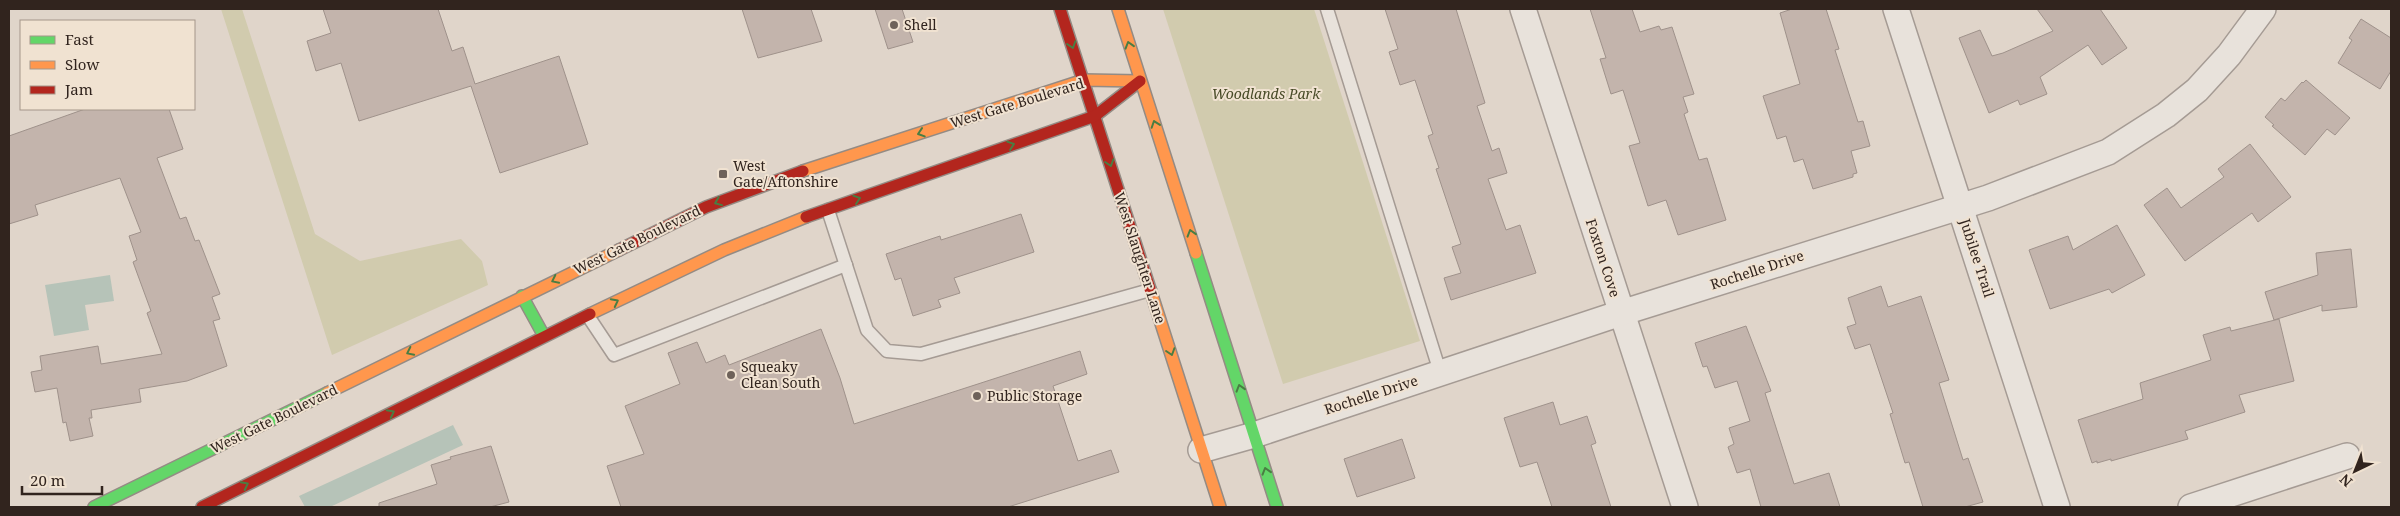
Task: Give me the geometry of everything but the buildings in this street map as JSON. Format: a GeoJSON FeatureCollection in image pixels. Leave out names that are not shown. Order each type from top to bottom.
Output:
{"type":"FeatureCollection","features":[{"type":"Feature","properties":{"kind":"main road","name":"West Slaughter Lane"},"geometry":{"type":"LineString","coordinates":[[1060,9],[1220,507]]}},
{"type":"Feature","properties":{"kind":"main road"},"geometry":{"type":"LineString","coordinates":[[1118,9],[1277,507]]}},
{"type":"Feature","properties":{"kind":"main road","name":"West Gate Boulevard"},"geometry":{"type":"LineString","coordinates":[[94,507],[681,218],[766,183],[1084,80],[1140,81]]}},
{"type":"Feature","properties":{"kind":"main road"},"geometry":{"type":"LineString","coordinates":[[202,507],[544,336],[724,250],[828,210],[1095,116],[1140,81]]}},
{"type":"Feature","properties":{"kind":"main road"},"geometry":{"type":"LineString","coordinates":[[522,296],[544,336]]}},
{"type":"Feature","properties":{"kind":"street","name":"Foxton Cove"},"geometry":{"type":"LineString","coordinates":[[1522,9],[1685,507]]}},
{"type":"Feature","properties":{"kind":"street","name":"Jubilee Trail"},"geometry":{"type":"LineString","coordinates":[[1896,9],[2057,507]]}},
{"type":"Feature","properties":{"kind":"street","name":"Rochelle Drive"},"geometry":{"type":"LineString","coordinates":[[1201,450],[1254,435],[1621,313],[1960,206],[2108,152],[2166,116],[2197,90],[2229,54],[2263,9]]}},
{"type":"Feature","properties":{"kind":"street"},"geometry":{"type":"LineString","coordinates":[[2192,507],[2347,456]]}},
{"type":"Feature","properties":{"kind":"lane"},"geometry":{"type":"LineString","coordinates":[[1327,9],[1440,372]]}},
{"type":"Feature","properties":{"kind":"lane"},"geometry":{"type":"LineString","coordinates":[[828,210],[867,330],[887,351],[921,354],[1150,290]]}},
{"type":"Feature","properties":{"kind":"lane"},"geometry":{"type":"LineString","coordinates":[[588,316],[614,355],[846,265]]}},
{"type":"Feature","properties":{"kind":"green space"},"geometry":{"type":"Polygon","coordinates":[[[221,9],[242,9],[315,234],[360,261],[461,239],[482,261],[488,285],[332,355],[221,9]]]}},
{"type":"Feature","properties":{"kind":"green space","name":"Woodlands Park"},"geometry":{"type":"Polygon","coordinates":[[[1163,9],[1314,9],[1420,341],[1283,384],[1163,9]]]}},
{"type":"Feature","properties":{"kind":"shaded area"},"geometry":{"type":"Polygon","coordinates":[[[110,275],[114,301],[85,305],[89,330],[54,336],[45,285],[110,275]]]}},
{"type":"Feature","properties":{"kind":"shaded area"},"geometry":{"type":"Polygon","coordinates":[[[453,425],[463,445],[330,507],[305,507],[299,496],[453,425]]]}},
{"type":"Feature","properties":{"kind":"traffic: fast"},"geometry":{"type":"LineString","coordinates":[[1196,253],[1277,507]]}},
{"type":"Feature","properties":{"kind":"traffic: fast"},"geometry":{"type":"LineString","coordinates":[[522,296],[544,336]]}},
{"type":"Feature","properties":{"kind":"traffic: fast"},"geometry":{"type":"LineString","coordinates":[[94,507],[327,393]]}},
{"type":"Feature","properties":{"kind":"traffic: slow"},"geometry":{"type":"LineString","coordinates":[[1118,9],[1196,253]]}},
{"type":"Feature","properties":{"kind":"traffic: slow"},"geometry":{"type":"LineString","coordinates":[[803,171],[1084,80],[1140,81]]}},
{"type":"Feature","properties":{"kind":"traffic: slow"},"geometry":{"type":"LineString","coordinates":[[590,314],[724,250],[806,217]]}},
{"type":"Feature","properties":{"kind":"traffic: slow"},"geometry":{"type":"LineString","coordinates":[[327,393],[619,250]]}},
{"type":"Feature","properties":{"kind":"traffic: slow"},"geometry":{"type":"LineString","coordinates":[[1151,292],[1220,507]]}},
{"type":"Feature","properties":{"kind":"traffic: jam"},"geometry":{"type":"LineString","coordinates":[[1060,9],[1151,292]]}},
{"type":"Feature","properties":{"kind":"traffic: jam"},"geometry":{"type":"LineString","coordinates":[[806,217],[1095,116],[1140,81]]}},
{"type":"Feature","properties":{"kind":"traffic: jam"},"geometry":{"type":"LineString","coordinates":[[619,250],[706,207],[803,171]]}},
{"type":"Feature","properties":{"kind":"traffic: jam"},"geometry":{"type":"LineString","coordinates":[[202,507],[590,314]]}},
{"type":"Feature","properties":{"kind":"place","name":"Shell"},"geometry":{"type":"Point","coordinates":[894,25]}},
{"type":"Feature","properties":{"kind":"place","name":"West Gate/Aftonshire"},"geometry":{"type":"Point","coordinates":[723,174]}},
{"type":"Feature","properties":{"kind":"place","name":"Squeaky Clean South"},"geometry":{"type":"Point","coordinates":[731,375]}},
{"type":"Feature","properties":{"kind":"place","name":"Public Storage"},"geometry":{"type":"Point","coordinates":[977,396]}}]}
